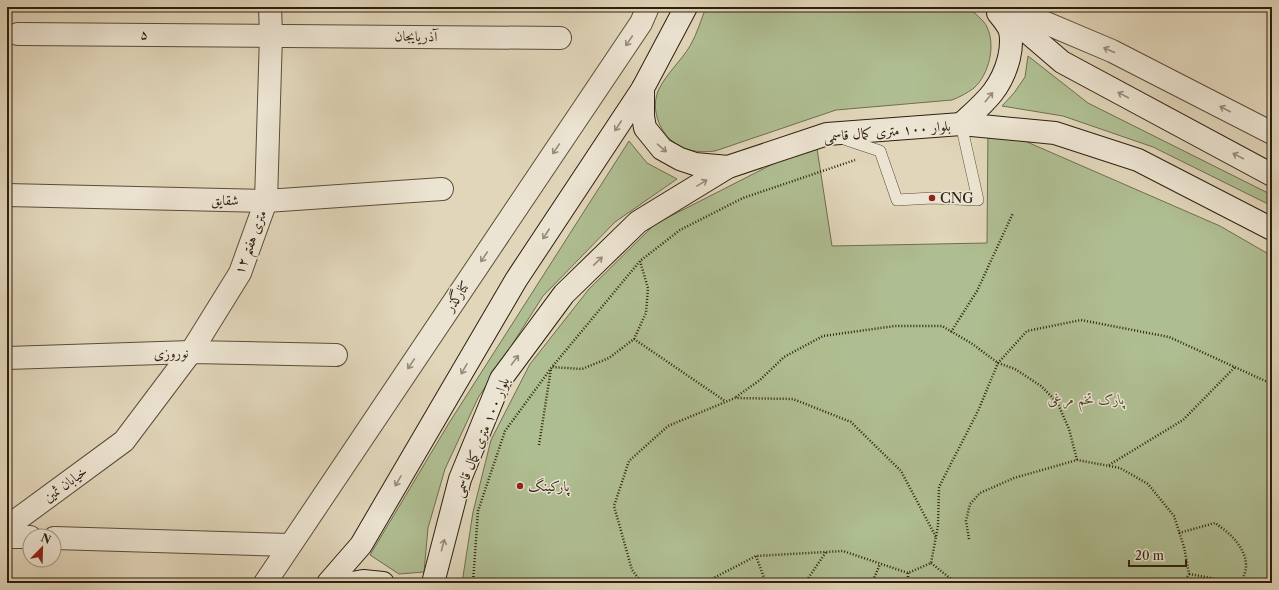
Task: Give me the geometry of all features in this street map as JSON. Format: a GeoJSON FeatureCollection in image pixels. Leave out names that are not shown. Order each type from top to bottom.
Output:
{"type":"FeatureCollection","features":[{"type":"Feature","properties":{"kind":"street","name":"۱۲ متری هفتم"},"geometry":{"type":"LineString","coordinates":[[124,441],[191,352],[240,273],[266,201],[271,35],[270,7]]}},
{"type":"Feature","properties":{"kind":"street","name":"کنارگذر"},"geometry":{"type":"LineString","coordinates":[[265,583],[289,545],[641,23],[648,7]]}},
{"type":"Feature","properties":{"kind":"street"},"geometry":{"type":"LineString","coordinates":[[328,583],[361,545],[516,280],[643,88],[686,7]]}},
{"type":"Feature","properties":{"kind":"street"},"geometry":{"type":"LineString","coordinates":[[960,124],[984,103],[1000,83],[1007,65],[1012,47],[1009,30],[994,7]]}},
{"type":"Feature","properties":{"kind":"street"},"geometry":{"type":"LineString","coordinates":[[998,7],[1062,62],[1272,175]]}},
{"type":"Feature","properties":{"kind":"street"},"geometry":{"type":"LineString","coordinates":[[1008,7],[1112,51],[1272,133]]}},
{"type":"Feature","properties":{"kind":"street","name":"۵"},"geometry":{"type":"LineString","coordinates":[[18,34],[271,35]]}},
{"type":"Feature","properties":{"kind":"street","name":"آذریایجان"},"geometry":{"type":"LineString","coordinates":[[271,35],[560,38]]}},
{"type":"Feature","properties":{"kind":"street"},"geometry":{"type":"LineString","coordinates":[[643,88],[643,116],[645,128],[662,149],[680,159],[695,164],[728,167]]}},
{"type":"Feature","properties":{"kind":"street","name":"بلوار ۱۰۰ متری کمال قاسمی"},"geometry":{"type":"LineString","coordinates":[[433,583],[460,479],[501,379],[564,294],[638,222],[728,167],[827,134],[960,124],[1055,133],[1138,160],[1272,229]]}},
{"type":"Feature","properties":{"kind":"street","name":"شقایق"},"geometry":{"type":"LineString","coordinates":[[7,195],[266,201],[442,189]]}},
{"type":"Feature","properties":{"kind":"street","name":"نوروزی"},"geometry":{"type":"LineString","coordinates":[[7,358],[191,352],[336,355]]}},
{"type":"Feature","properties":{"kind":"street","name":"خیابان ثمین"},"geometry":{"type":"LineString","coordinates":[[7,527],[124,441]]}},
{"type":"Feature","properties":{"kind":"street"},"geometry":{"type":"LineString","coordinates":[[7,537],[22,537]]}},
{"type":"Feature","properties":{"kind":"street"},"geometry":{"type":"LineString","coordinates":[[62,538],[289,545]]}},
{"type":"Feature","properties":{"kind":"street"},"geometry":{"type":"LineString","coordinates":[[352,583],[363,581],[384,583]]}},
{"type":"Feature","properties":{"kind":"lane"},"geometry":{"type":"LineString","coordinates":[[827,134],[880,151],[897,200],[932,198],[978,200],[960,124]]}},
{"type":"Feature","properties":{"kind":"path"},"geometry":{"type":"LineString","coordinates":[[473,583],[478,511],[505,431],[552,367],[640,261],[680,230],[743,198],[855,160]]}},
{"type":"Feature","properties":{"kind":"path"},"geometry":{"type":"LineString","coordinates":[[951,332],[977,291],[1013,213]]}},
{"type":"Feature","properties":{"kind":"path"},"geometry":{"type":"LineString","coordinates":[[552,367],[582,369],[609,358],[634,339],[646,313],[648,288],[640,261]]}},
{"type":"Feature","properties":{"kind":"path"},"geometry":{"type":"LineString","coordinates":[[931,563],[938,526],[939,487],[978,411],[998,363],[1027,331],[1081,320],[1169,337],[1272,384]]}},
{"type":"Feature","properties":{"kind":"path"},"geometry":{"type":"LineString","coordinates":[[642,583],[632,570],[614,506],[629,461],[668,426],[735,398],[760,380],[784,357],[823,336],[895,326],[942,326],[971,343],[998,363],[1015,369],[1041,386],[1057,402],[1069,429],[1077,460]]}},
{"type":"Feature","properties":{"kind":"path"},"geometry":{"type":"LineString","coordinates":[[634,339],[726,402]]}},
{"type":"Feature","properties":{"kind":"path"},"geometry":{"type":"LineString","coordinates":[[539,445],[552,367]]}},
{"type":"Feature","properties":{"kind":"path"},"geometry":{"type":"LineString","coordinates":[[1109,466],[1183,420],[1236,367]]}},
{"type":"Feature","properties":{"kind":"path"},"geometry":{"type":"LineString","coordinates":[[735,398],[793,399],[851,422],[901,471],[936,537]]}},
{"type":"Feature","properties":{"kind":"path"},"geometry":{"type":"LineString","coordinates":[[969,539],[966,521],[970,504],[980,493],[1014,478],[1077,460],[1120,468],[1148,484],[1174,516],[1184,547],[1190,574]]}},
{"type":"Feature","properties":{"kind":"path"},"geometry":{"type":"LineString","coordinates":[[1179,533],[1215,523],[1229,532],[1244,552],[1246,567],[1241,583],[1190,574]]}},
{"type":"Feature","properties":{"kind":"path"},"geometry":{"type":"LineString","coordinates":[[704,583],[756,556],[843,551],[908,573],[931,563]]}},
{"type":"Feature","properties":{"kind":"path"},"geometry":{"type":"LineString","coordinates":[[805,583],[827,552]]}},
{"type":"Feature","properties":{"kind":"path"},"geometry":{"type":"LineString","coordinates":[[756,556],[766,583]]}},
{"type":"Feature","properties":{"kind":"path"},"geometry":{"type":"LineString","coordinates":[[931,563],[956,583]]}},
{"type":"Feature","properties":{"kind":"path"},"geometry":{"type":"LineString","coordinates":[[872,583],[880,564]]}},
{"type":"Feature","properties":{"kind":"path"},"geometry":{"type":"LineString","coordinates":[[908,573],[908,583]]}},
{"type":"Feature","properties":{"kind":"path"},"geometry":{"type":"LineString","coordinates":[[1183,583],[1190,574]]}},
{"type":"Feature","properties":{"kind":"green space"},"geometry":{"type":"Polygon","coordinates":[[[706,7],[968,7],[986,24],[991,43],[990,59],[984,75],[974,88],[952,100],[836,110],[715,151],[703,152],[685,149],[665,134],[657,116],[657,95],[662,83],[692,41],[706,7]]]}},
{"type":"Feature","properties":{"kind":"green space"},"geometry":{"type":"Polygon","coordinates":[[[1028,56],[1088,103],[1272,195],[1272,206],[1153,147],[1063,116],[1002,106],[1014,93],[1025,77],[1028,56]]]}},
{"type":"Feature","properties":{"kind":"green space","name":"پارک تخم مرغی"},"geometry":{"type":"Polygon","coordinates":[[[988,125],[1220,226],[1272,256],[1272,583],[462,583],[473,512],[491,440],[530,364],[589,289],[655,224],[816,142],[832,246],[987,243],[988,125]]]}},
{"type":"Feature","properties":{"kind":"green space"},"geometry":{"type":"Polygon","coordinates":[[[629,141],[647,163],[677,179],[615,222],[543,296],[478,398],[445,469],[428,528],[424,572],[399,574],[370,555],[449,423],[629,141]]]}},
{"type":"Feature","properties":{"kind":"place","name":"CNG"},"geometry":{"type":"Point","coordinates":[932,198]}},
{"type":"Feature","properties":{"kind":"place","name":"پارکینگ"},"geometry":{"type":"Point","coordinates":[520,486]}}]}
